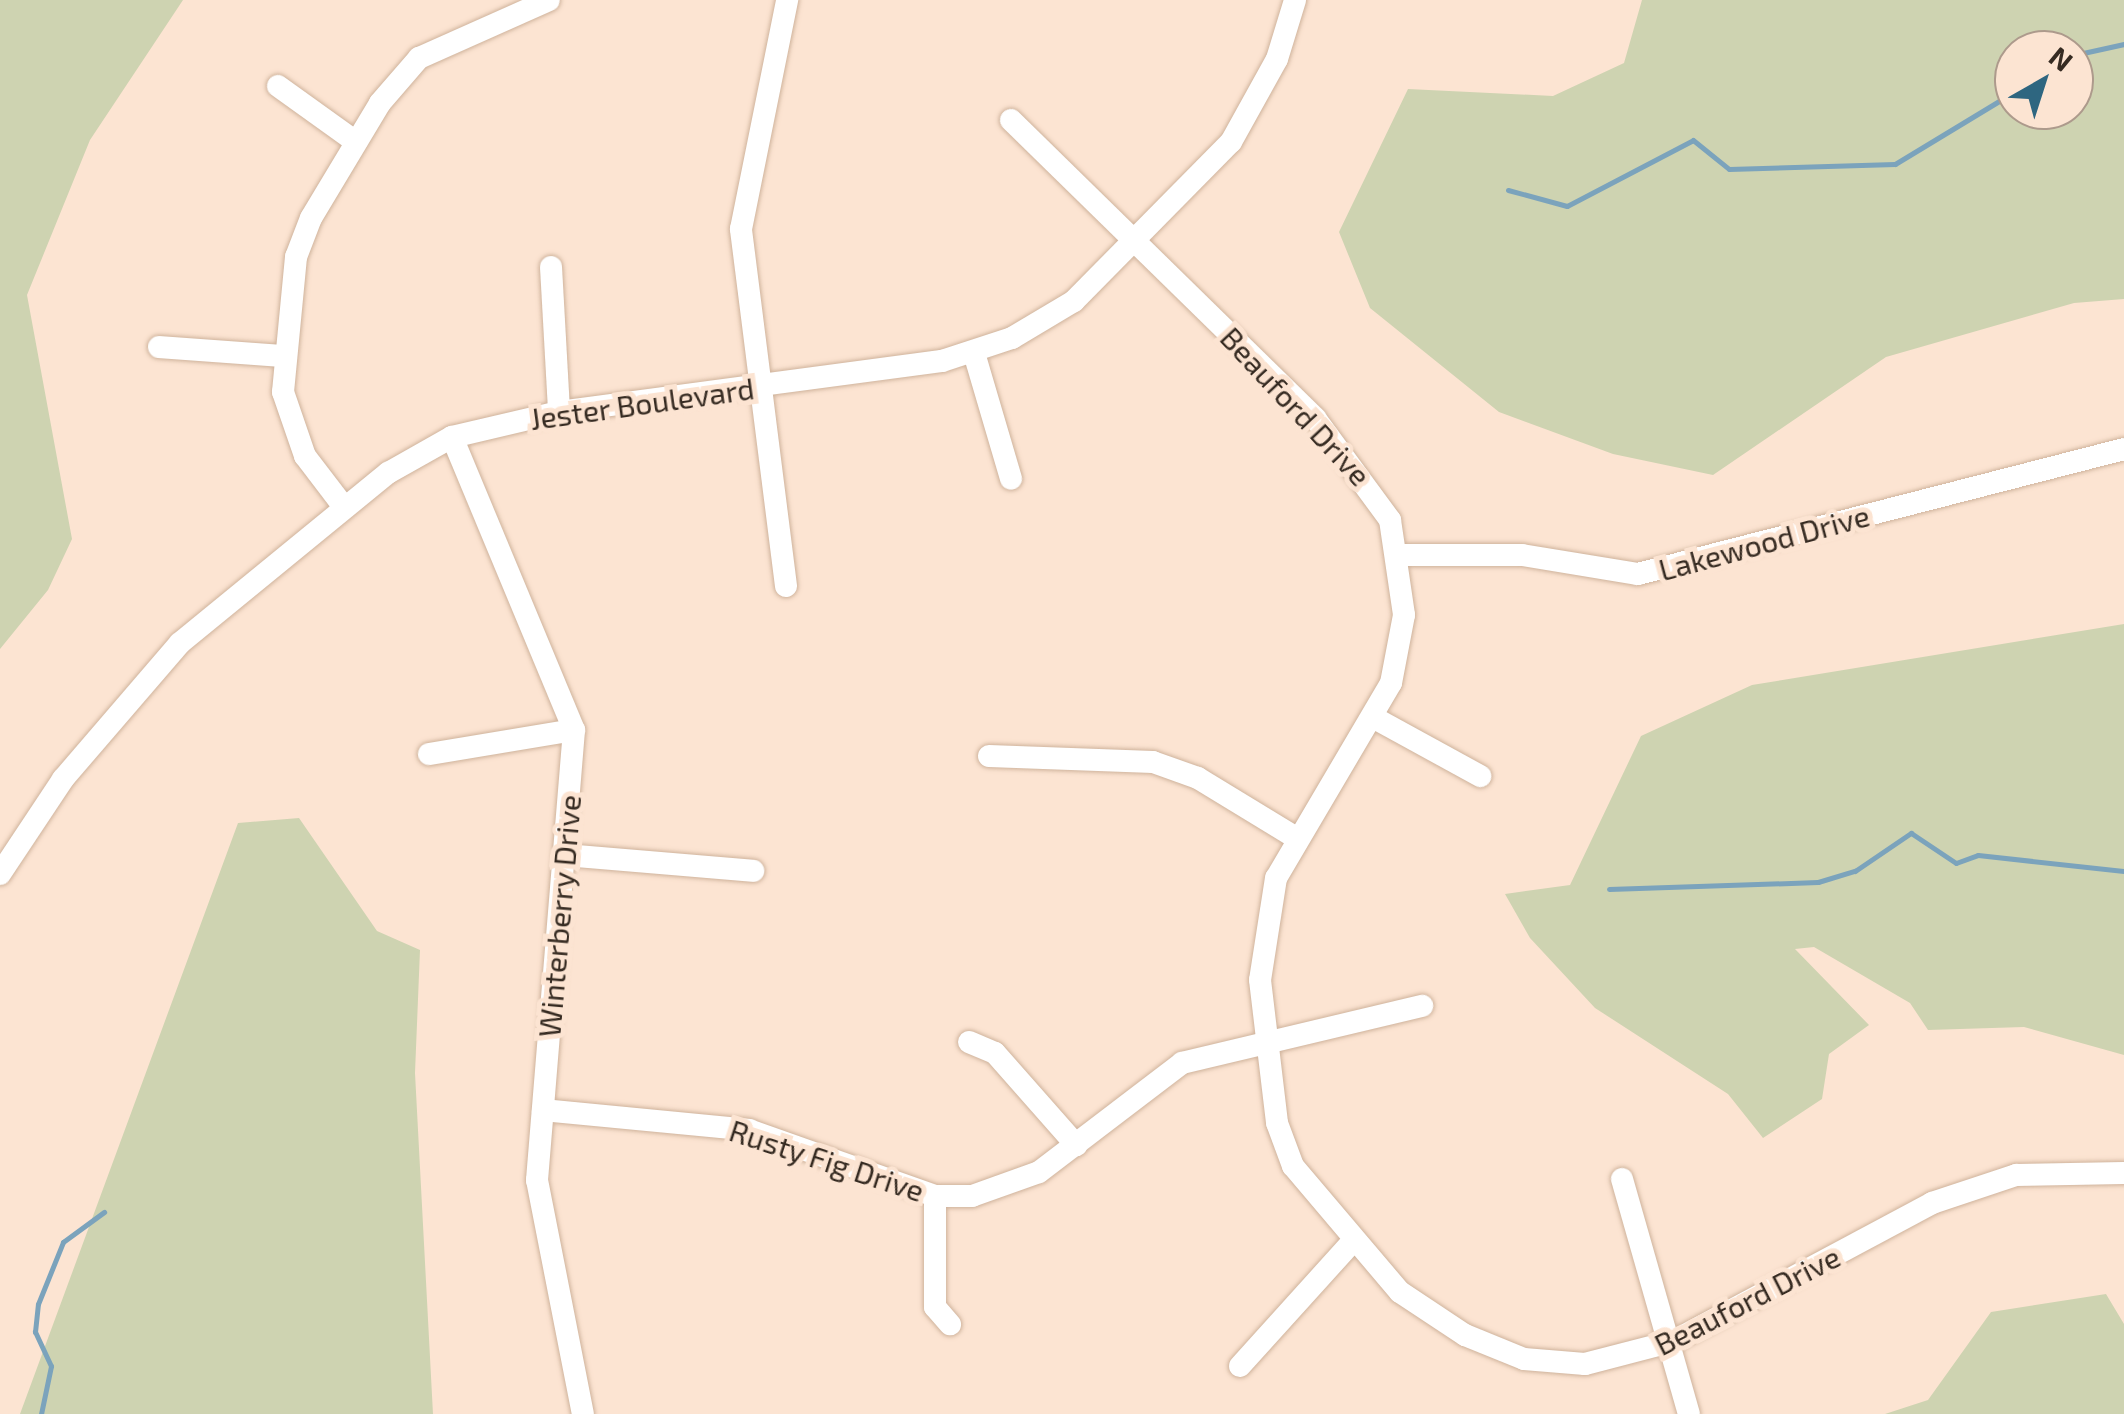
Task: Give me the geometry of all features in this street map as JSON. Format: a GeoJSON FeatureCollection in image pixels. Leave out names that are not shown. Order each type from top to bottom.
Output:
{"type":"FeatureCollection","features":[{"type":"Feature","properties":{"kind":"street"},"geometry":{"type":"LineString","coordinates":[[344,507],[287,422],[282,356],[296,257],[356,142],[420,58],[549,0]]}},
{"type":"Feature","properties":{"kind":"street","name":"Jester Boulevard"},"geometry":{"type":"LineString","coordinates":[[0,874],[62,779],[168,656],[344,507],[452,437],[559,412],[974,353],[1074,300],[1139,244],[1258,100],[1295,0]]}},
{"type":"Feature","properties":{"kind":"street"},"geometry":{"type":"LineString","coordinates":[[782,1],[741,229],[786,586]]}},
{"type":"Feature","properties":{"kind":"street"},"geometry":{"type":"LineString","coordinates":[[278,86],[356,142]]}},
{"type":"Feature","properties":{"kind":"street","name":"Beauford Drive"},"geometry":{"type":"LineString","coordinates":[[1012,120],[1354,462],[1390,520],[1399,555],[1401,646],[1376,719],[1298,839],[1261,937],[1264,1038],[1292,1166],[1351,1243],[1416,1303],[1524,1358],[1584,1364],[1674,1341],[1932,1203],[2016,1175],[2124,1173]]}},
{"type":"Feature","properties":{"kind":"street"},"geometry":{"type":"LineString","coordinates":[[551,267],[559,412]]}},
{"type":"Feature","properties":{"kind":"street"},"geometry":{"type":"LineString","coordinates":[[159,347],[282,356]]}},
{"type":"Feature","properties":{"kind":"street"},"geometry":{"type":"LineString","coordinates":[[974,353],[1011,479]]}},
{"type":"Feature","properties":{"kind":"street","name":"Winterberry Drive"},"geometry":{"type":"LineString","coordinates":[[452,437],[574,730],[543,1110],[541,1235],[583,1414]]}},
{"type":"Feature","properties":{"kind":"street","name":"Lakewood Drive"},"geometry":{"type":"LineString","coordinates":[[1399,555],[1478,552],[1657,572],[2124,449]]}},
{"type":"Feature","properties":{"kind":"street"},"geometry":{"type":"LineString","coordinates":[[1376,719],[1480,776]]}},
{"type":"Feature","properties":{"kind":"street"},"geometry":{"type":"LineString","coordinates":[[429,754],[574,730]]}},
{"type":"Feature","properties":{"kind":"street"},"geometry":{"type":"LineString","coordinates":[[989,756],[1153,762],[1198,778],[1298,839]]}},
{"type":"Feature","properties":{"kind":"street"},"geometry":{"type":"LineString","coordinates":[[564,855],[753,871]]}},
{"type":"Feature","properties":{"kind":"street","name":"Rusty Fig Drive"},"geometry":{"type":"LineString","coordinates":[[543,1110],[748,1130],[935,1196],[1009,1186],[1076,1145],[1182,1063],[1264,1038],[1422,1006]]}},
{"type":"Feature","properties":{"kind":"street"},"geometry":{"type":"LineString","coordinates":[[969,1042],[995,1053],[1076,1145]]}},
{"type":"Feature","properties":{"kind":"street"},"geometry":{"type":"LineString","coordinates":[[1622,1178],[1674,1341],[1688,1414]]}},
{"type":"Feature","properties":{"kind":"street"},"geometry":{"type":"LineString","coordinates":[[935,1196],[935,1307],[950,1324]]}},
{"type":"Feature","properties":{"kind":"street"},"geometry":{"type":"LineString","coordinates":[[1240,1366],[1351,1243]]}},
{"type":"Feature","properties":{"kind":"green space"},"geometry":{"type":"Polygon","coordinates":[[[0,0],[183,0],[90,140],[27,295],[72,539],[48,590],[0,649],[0,0]]]}},
{"type":"Feature","properties":{"kind":"green space"},"geometry":{"type":"Polygon","coordinates":[[[1642,0],[2124,0],[2124,299],[2074,303],[1886,357],[1713,475],[1613,454],[1499,412],[1370,308],[1339,232],[1408,89],[1553,96],[1624,63],[1642,0]]]}},
{"type":"Feature","properties":{"kind":"green space"},"geometry":{"type":"Polygon","coordinates":[[[2124,624],[2124,1055],[2024,1027],[1928,1030],[1910,1003],[1814,947],[1795,949],[1869,1025],[1829,1054],[1822,1099],[1763,1138],[1728,1094],[1595,1008],[1530,938],[1505,894],[1570,885],[1641,736],[1752,685],[2124,624]]]}},
{"type":"Feature","properties":{"kind":"green space"},"geometry":{"type":"Polygon","coordinates":[[[299,818],[377,931],[420,950],[415,1073],[433,1414],[20,1414],[238,823],[299,818]]]}},
{"type":"Feature","properties":{"kind":"green space"},"geometry":{"type":"Polygon","coordinates":[[[2106,1294],[2124,1324],[2124,1414],[1885,1414],[1928,1400],[1991,1312],[2106,1294]]]}},
{"type":"Feature","properties":{"kind":"waterway"},"geometry":{"type":"LineString","coordinates":[[2094,51],[2124,44]]}},
{"type":"Feature","properties":{"kind":"waterway"},"geometry":{"type":"LineString","coordinates":[[1508,190],[1567,206],[1693,140],[1729,169],[1895,164],[1994,104]]}},
{"type":"Feature","properties":{"kind":"waterway"},"geometry":{"type":"LineString","coordinates":[[1609,889],[1818,882],[1855,871],[1911,833],[1956,863],[1978,855],[2124,871]]}},
{"type":"Feature","properties":{"kind":"waterway"},"geometry":{"type":"LineString","coordinates":[[41,1414],[51,1366],[35,1332],[38,1304],[63,1242],[104,1212]]}}]}
